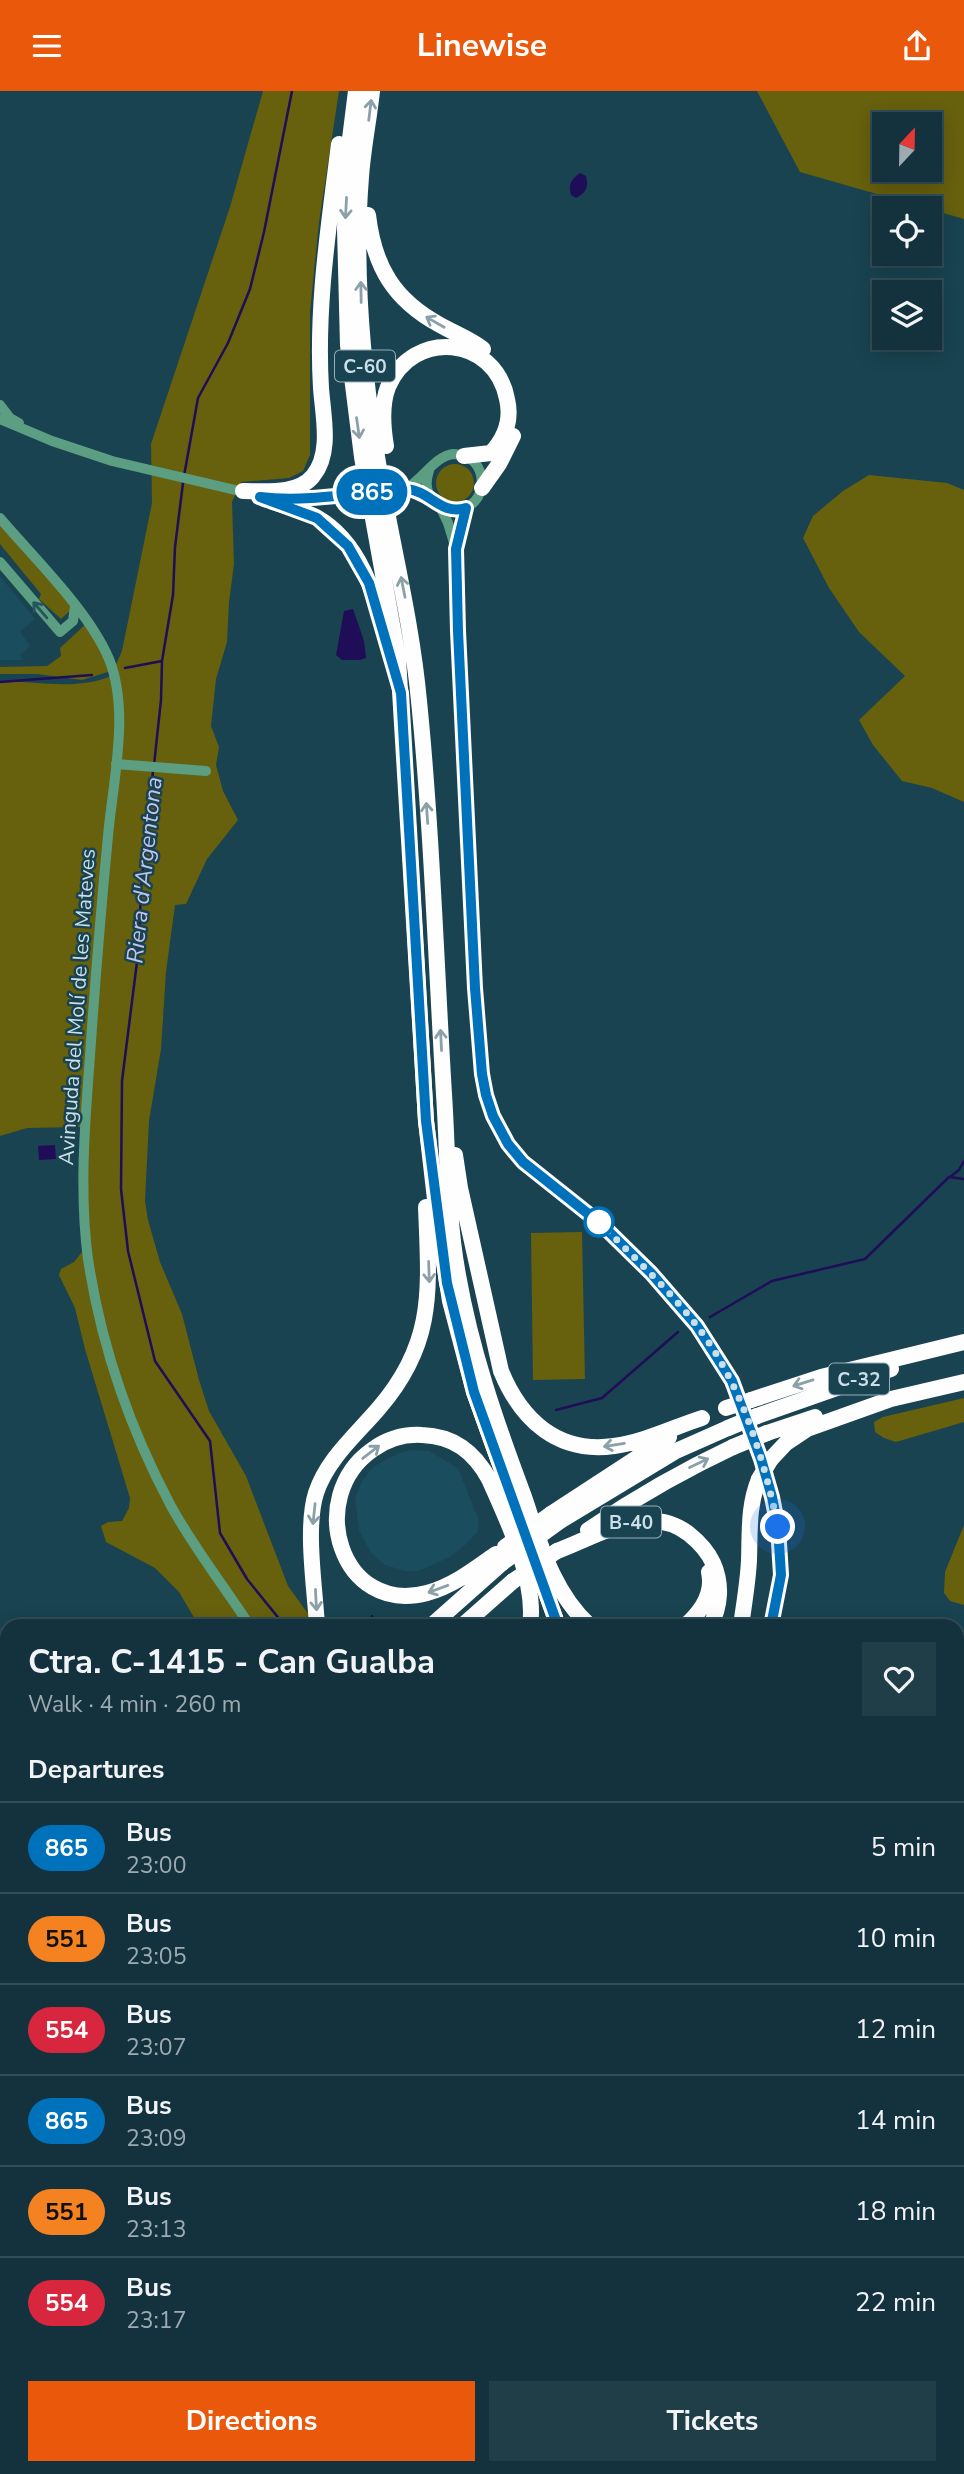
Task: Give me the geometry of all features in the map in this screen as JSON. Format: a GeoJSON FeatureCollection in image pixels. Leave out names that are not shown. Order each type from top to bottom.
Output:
{"type":"FeatureCollection","features":[{"type":"Feature","properties":{"kind":"highway"},"geometry":{"type":"LineString","coordinates":[[237,489],[284,490],[306,484],[317,471],[324,456],[320,363],[322,286],[346,91]]}},
{"type":"Feature","properties":{"kind":"highway","name":"C-60"},"geometry":{"type":"LineString","coordinates":[[356,91],[349,147],[344,269],[348,345],[356,414],[391,611],[401,693],[426,1121],[438,1225],[453,1313],[474,1392],[555,1595],[568,1619]]}},
{"type":"Feature","properties":{"kind":"highway","name":"C-60"},"geometry":{"type":"LineString","coordinates":[[372,91],[361,177],[359,226],[362,339],[375,446],[409,618],[420,708],[450,1218],[458,1275],[474,1352],[536,1548]]}},
{"type":"Feature","properties":{"kind":"highway"},"geometry":{"type":"LineString","coordinates":[[361,177],[367,195],[371,239],[381,266],[394,288],[407,304],[485,351],[504,370],[512,385],[518,407],[517,423],[511,442],[482,488]]}},
{"type":"Feature","properties":{"kind":"highway"},"geometry":{"type":"LineString","coordinates":[[396,553],[397,528],[384,433],[384,407],[388,388],[397,373],[408,360],[422,351],[456,347],[477,354],[488,363],[505,387],[509,407],[507,425],[500,442],[491,453],[464,456]]}},
{"type":"Feature","properties":{"kind":"highway"},"geometry":{"type":"LineString","coordinates":[[260,497],[317,518],[348,546],[369,583],[401,693]]}},
{"type":"Feature","properties":{"kind":"highway"},"geometry":{"type":"LineString","coordinates":[[445,1108],[452,1132],[460,1188],[502,1371],[511,1394],[524,1413],[555,1437],[570,1443],[597,1447],[615,1446],[847,1370],[964,1342]]}},
{"type":"Feature","properties":{"kind":"highway"},"geometry":{"type":"LineString","coordinates":[[317,1619],[312,1528],[317,1493],[326,1472],[344,1447],[403,1377],[418,1343],[427,1312],[429,1275],[423,1154],[426,1121]]}},
{"type":"Feature","properties":{"kind":"highway","name":"C-32"},"geometry":{"type":"LineString","coordinates":[[556,1517],[676,1451],[757,1416],[886,1370],[964,1350]]}},
{"type":"Feature","properties":{"kind":"highway","name":"C-32"},"geometry":{"type":"LineString","coordinates":[[557,1551],[633,1500],[687,1469],[733,1447],[892,1391],[964,1374]]}},
{"type":"Feature","properties":{"kind":"highway"},"geometry":{"type":"LineString","coordinates":[[741,1619],[749,1559],[748,1523],[752,1494],[771,1459],[786,1443],[807,1429],[891,1399],[964,1382]]}},
{"type":"Feature","properties":{"kind":"highway"},"geometry":{"type":"LineString","coordinates":[[531,1619],[532,1607],[524,1571],[489,1479],[469,1452],[442,1437],[408,1434],[380,1444],[355,1466],[345,1481],[338,1500],[336,1519],[338,1538],[353,1571],[370,1585],[385,1592],[406,1596],[426,1594],[447,1586],[499,1558],[556,1517],[646,1450],[702,1417]]}},
{"type":"Feature","properties":{"kind":"highway","name":"B-40"},"geometry":{"type":"LineString","coordinates":[[557,1551],[610,1529],[641,1521],[661,1521],[680,1527],[702,1546]]}},
{"type":"Feature","properties":{"kind":"highway"},"geometry":{"type":"LineString","coordinates":[[692,1619],[704,1607],[710,1579],[702,1546]]}},
{"type":"Feature","properties":{"kind":"highway"},"geometry":{"type":"LineString","coordinates":[[702,1546],[717,1572],[720,1589],[714,1619]]}},
{"type":"Feature","properties":{"kind":"highway"},"geometry":{"type":"LineString","coordinates":[[536,1548],[541,1619]]}},
{"type":"Feature","properties":{"kind":"highway"},"geometry":{"type":"LineString","coordinates":[[536,1548],[556,1619]]}},
{"type":"Feature","properties":{"kind":"highway"},"geometry":{"type":"LineString","coordinates":[[536,1548],[573,1611],[582,1619]]}},
{"type":"Feature","properties":{"kind":"highway"},"geometry":{"type":"LineString","coordinates":[[470,1619],[513,1581],[557,1551]]}},
{"type":"Feature","properties":{"kind":"highway"},"geometry":{"type":"LineString","coordinates":[[438,1619],[499,1558]]}},
{"type":"Feature","properties":{"kind":"street"},"geometry":{"type":"LineString","coordinates":[[0,405],[10,418],[33,433]]}},
{"type":"Feature","properties":{"kind":"street"},"geometry":{"type":"LineString","coordinates":[[0,419],[79,451],[260,497],[291,499],[403,489],[419,482],[442,457],[453,454],[464,456],[479,469],[482,476],[482,488],[478,498],[466,508],[453,510],[440,506]]}},
{"type":"Feature","properties":{"kind":"street"},"geometry":{"type":"LineString","coordinates":[[429,471],[426,485],[431,498]]}},
{"type":"Feature","properties":{"kind":"street"},"geometry":{"type":"LineString","coordinates":[[403,489],[431,498],[440,506],[449,523],[456,549],[475,988],[486,1095],[493,1116],[508,1144],[523,1162],[601,1224],[651,1273],[697,1326],[732,1381],[761,1459],[778,1527],[781,1575],[772,1619]]}},
{"type":"Feature","properties":{"kind":"street"},"geometry":{"type":"LineString","coordinates":[[456,549],[466,508]]}},
{"type":"Feature","properties":{"kind":"street","name":"Avinguda del Molí de les Mateves"},"geometry":{"type":"LineString","coordinates":[[0,518],[89,621],[108,658],[115,679],[119,714],[116,764],[98,943],[85,1126],[88,1257],[103,1331],[123,1399],[145,1453],[172,1508],[245,1619]]}},
{"type":"Feature","properties":{"kind":"street"},"geometry":{"type":"LineString","coordinates":[[0,562],[60,632],[73,621],[75,606]]}},
{"type":"Feature","properties":{"kind":"street"},"geometry":{"type":"LineString","coordinates":[[116,764],[201,771]]}},
{"type":"Feature","properties":{"kind":"shaded area"},"geometry":{"type":"Polygon","coordinates":[[[263,91],[339,91],[319,222],[310,312],[310,455],[303,471],[289,478],[241,482],[232,502],[234,564],[227,642],[216,679],[211,726],[219,747],[216,765],[223,791],[238,820],[207,859],[186,904],[175,905],[166,972],[161,1049],[149,1121],[145,1201],[160,1262],[182,1314],[209,1411],[246,1476],[288,1586],[312,1619],[195,1619],[179,1592],[155,1568],[106,1542],[101,1526],[108,1522],[122,1521],[129,1508],[130,1498],[75,1308],[59,1275],[61,1269],[74,1262],[82,1252],[80,1127],[27,1128],[0,1136],[0,681],[70,684],[98,681],[111,676],[122,651],[152,503],[151,444],[230,207],[263,91]]]}},
{"type":"Feature","properties":{"kind":"shaded area"},"geometry":{"type":"Polygon","coordinates":[[[757,91],[964,91],[964,219],[942,213],[942,196],[884,196],[800,172],[757,91]]]}},
{"type":"Feature","properties":{"kind":"shaded area"},"geometry":{"type":"Polygon","coordinates":[[[580,173],[586,176],[587,186],[576,198],[571,195],[570,185],[580,173]]]}},
{"type":"Feature","properties":{"kind":"shaded area"},"geometry":{"type":"Polygon","coordinates":[[[455,464],[469,469],[474,483],[469,497],[455,502],[441,497],[436,483],[441,469],[455,464]]]}},
{"type":"Feature","properties":{"kind":"shaded area"},"geometry":{"type":"Polygon","coordinates":[[[869,475],[947,483],[964,490],[964,802],[932,788],[902,781],[873,745],[859,720],[905,676],[859,632],[829,588],[803,538],[813,516],[843,491],[869,475]]]}},
{"type":"Feature","properties":{"kind":"shaded area"},"geometry":{"type":"Polygon","coordinates":[[[0,522],[73,608],[61,619],[39,599],[41,594],[0,544],[0,522]]]}},
{"type":"Feature","properties":{"kind":"shaded area"},"geometry":{"type":"Polygon","coordinates":[[[0,576],[35,619],[20,632],[30,646],[20,655],[23,660],[0,660],[0,576]]]}},
{"type":"Feature","properties":{"kind":"shaded area"},"geometry":{"type":"Polygon","coordinates":[[[353,609],[364,641],[366,658],[342,660],[336,655],[344,611],[353,609]]]}},
{"type":"Feature","properties":{"kind":"shaded area"},"geometry":{"type":"Polygon","coordinates":[[[87,623],[111,671],[82,680],[37,674],[0,674],[0,667],[47,666],[61,656],[60,648],[87,623]]]}},
{"type":"Feature","properties":{"kind":"shaded area"},"geometry":{"type":"Polygon","coordinates":[[[55,1145],[56,1159],[39,1160],[38,1146],[55,1145]]]}},
{"type":"Feature","properties":{"kind":"shaded area"},"geometry":{"type":"Polygon","coordinates":[[[582,1232],[585,1379],[533,1380],[531,1233],[582,1232]]]}},
{"type":"Feature","properties":{"kind":"shaded area"},"geometry":{"type":"Polygon","coordinates":[[[964,1398],[964,1422],[896,1442],[875,1432],[874,1422],[883,1417],[964,1398]]]}},
{"type":"Feature","properties":{"kind":"shaded area"},"geometry":{"type":"Polygon","coordinates":[[[412,1450],[429,1451],[458,1468],[479,1521],[478,1531],[450,1557],[418,1571],[405,1571],[385,1565],[371,1553],[359,1530],[355,1498],[363,1480],[373,1467],[399,1453],[412,1450]]]}},
{"type":"Feature","properties":{"kind":"shaded area"},"geometry":{"type":"Polygon","coordinates":[[[964,1525],[964,1605],[950,1601],[944,1593],[945,1572],[964,1525]]]}},
{"type":"Feature","properties":{"kind":"waterway","name":"Riera d'Argentona"},"geometry":{"type":"LineString","coordinates":[[184,476],[198,398],[228,343],[250,289],[292,91]]}},
{"type":"Feature","properties":{"kind":"waterway","name":"Riera d'Argentona"},"geometry":{"type":"LineString","coordinates":[[154,765],[162,661],[173,595],[175,547],[183,483]]}},
{"type":"Feature","properties":{"kind":"waterway"},"geometry":{"type":"LineString","coordinates":[[125,668],[162,661]]}},
{"type":"Feature","properties":{"kind":"waterway"},"geometry":{"type":"LineString","coordinates":[[0,682],[92,675]]}},
{"type":"Feature","properties":{"kind":"waterway","name":"Riera d'Argentona"},"geometry":{"type":"LineString","coordinates":[[153,771],[141,888],[139,946],[122,1081],[121,1189],[128,1251],[155,1361],[210,1441],[220,1533],[247,1579],[279,1619]]}},
{"type":"Feature","properties":{"kind":"waterway"},"geometry":{"type":"LineString","coordinates":[[950,1177],[959,1170],[964,1161]]}},
{"type":"Feature","properties":{"kind":"waterway"},"geometry":{"type":"LineString","coordinates":[[710,1317],[772,1281],[865,1259],[949,1177],[964,1179]]}},
{"type":"Feature","properties":{"kind":"waterway"},"geometry":{"type":"LineString","coordinates":[[556,1410],[602,1398],[678,1332]]}},
{"type":"Feature","properties":{"kind":"bus line","name":"865"},"geometry":{"type":"LineString","coordinates":[[556,1619],[474,1392],[450,1301],[426,1121],[401,693],[378,608],[356,557],[337,533],[317,518],[260,497],[291,499],[407,489],[431,498],[449,510],[466,508],[456,549],[458,631],[478,1044],[486,1095],[493,1116],[508,1144],[523,1162],[601,1224],[651,1273],[697,1326],[732,1381],[761,1459],[778,1527],[781,1575],[773,1619]]}},
{"type":"Feature","properties":{"kind":"route"},"geometry":{"type":"LineString","coordinates":[[599,1222],[651,1273],[715,1351],[732,1381],[761,1459],[778,1527]]}}]}
